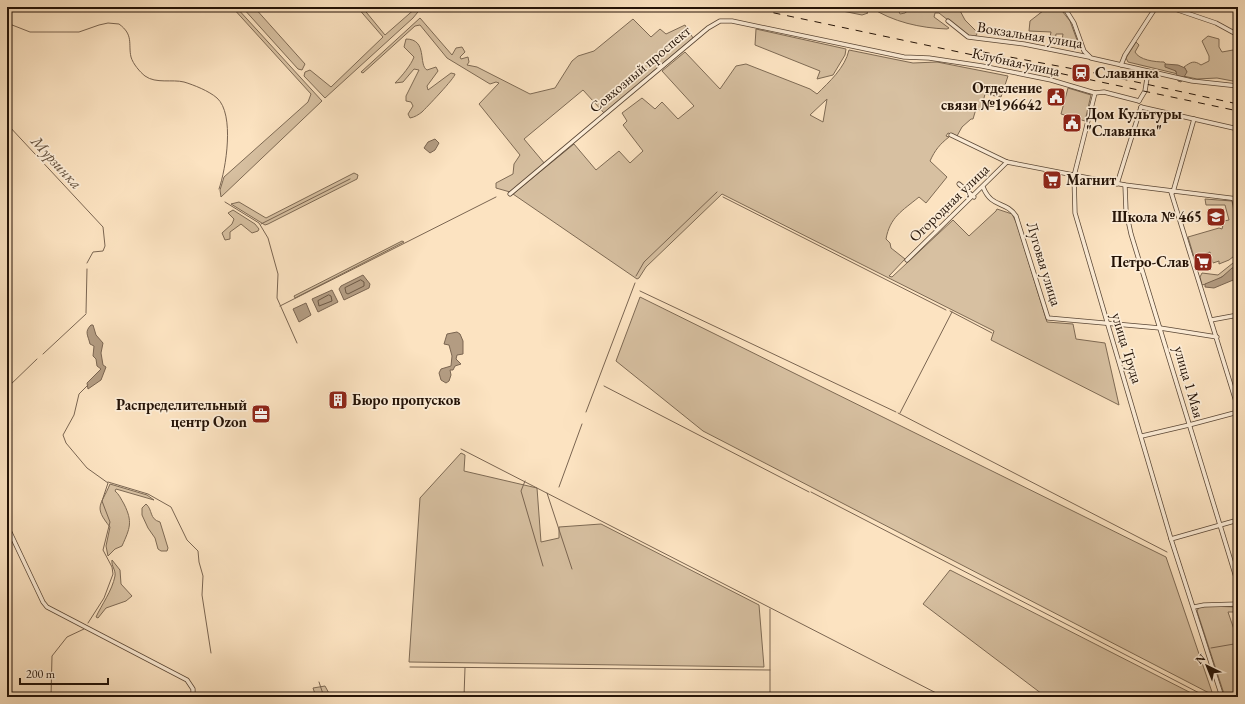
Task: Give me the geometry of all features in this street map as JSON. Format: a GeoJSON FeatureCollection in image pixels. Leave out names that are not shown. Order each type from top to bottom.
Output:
{"type":"FeatureCollection","features":[{"type":"Feature","properties":{"kind":"street"},"geometry":{"type":"LineString","coordinates":[[1064,7],[1074,24],[1084,50],[1089,57]]}},
{"type":"Feature","properties":{"kind":"street"},"geometry":{"type":"LineString","coordinates":[[1121,65],[1125,55],[1156,7]]}},
{"type":"Feature","properties":{"kind":"street"},"geometry":{"type":"LineString","coordinates":[[1169,7],[1216,23],[1238,36]]}},
{"type":"Feature","properties":{"kind":"street","name":"Совхозный проспект"},"geometry":{"type":"LineString","coordinates":[[510,194],[708,28],[720,21],[732,21],[904,57],[923,58]]}},
{"type":"Feature","properties":{"kind":"street","name":"Вокзальная улица"},"geometry":{"type":"LineString","coordinates":[[948,21],[968,37],[1023,44],[1089,57],[1148,72],[1184,79],[1238,86]]}},
{"type":"Feature","properties":{"kind":"street","name":"Клубная улица"},"geometry":{"type":"LineString","coordinates":[[923,58],[1013,72],[1051,80],[1095,93],[1104,92],[1139,101]]}},
{"type":"Feature","properties":{"kind":"street"},"geometry":{"type":"LineString","coordinates":[[1117,184],[1141,107],[1139,101],[1145,91],[1148,72]]}},
{"type":"Feature","properties":{"kind":"street","name":"улица Труда"},"geometry":{"type":"LineString","coordinates":[[1095,93],[1074,176],[1075,213],[1107,324],[1142,436],[1171,539],[1222,697]]}},
{"type":"Feature","properties":{"kind":"street"},"geometry":{"type":"LineString","coordinates":[[1141,107],[1238,129]]}},
{"type":"Feature","properties":{"kind":"street"},"geometry":{"type":"LineString","coordinates":[[1194,119],[1172,192],[1238,408]]}},
{"type":"Feature","properties":{"kind":"street"},"geometry":{"type":"LineString","coordinates":[[951,135],[1007,162],[1117,184],[1236,199],[1238,216]]}},
{"type":"Feature","properties":{"kind":"street","name":"Огородная улица"},"geometry":{"type":"LineString","coordinates":[[907,260],[1007,162]]}},
{"type":"Feature","properties":{"kind":"street"},"geometry":{"type":"LineString","coordinates":[[959,184],[974,196]]}},
{"type":"Feature","properties":{"kind":"street","name":"улица 1 Мая"},"geometry":{"type":"LineString","coordinates":[[1125,185],[1126,211],[1131,234],[1238,584]]}},
{"type":"Feature","properties":{"kind":"street","name":"Луговая улица"},"geometry":{"type":"LineString","coordinates":[[983,187],[988,198],[1008,207],[1016,216],[1048,318],[1107,324]]}},
{"type":"Feature","properties":{"kind":"street"},"geometry":{"type":"LineString","coordinates":[[1211,320],[1238,315]]}},
{"type":"Feature","properties":{"kind":"street"},"geometry":{"type":"LineString","coordinates":[[1107,324],[1160,328],[1217,337]]}},
{"type":"Feature","properties":{"kind":"street"},"geometry":{"type":"LineString","coordinates":[[1142,436],[1238,412]]}},
{"type":"Feature","properties":{"kind":"street"},"geometry":{"type":"LineString","coordinates":[[1171,539],[1238,520]]}},
{"type":"Feature","properties":{"kind":"street"},"geometry":{"type":"LineString","coordinates":[[7,526],[43,602],[47,607],[187,680],[193,689],[193,697]]}},
{"type":"Feature","properties":{"kind":"street"},"geometry":{"type":"LineString","coordinates":[[1194,607],[1204,605],[1238,604]]}},
{"type":"Feature","properties":{"kind":"shaded area"},"geometry":{"type":"Polygon","coordinates":[[[232,7],[236,7],[322,101],[221,197],[220,190],[224,177],[308,102],[311,94],[232,7]]]}},
{"type":"Feature","properties":{"kind":"shaded area"},"geometry":{"type":"Polygon","coordinates":[[[242,7],[254,7],[305,64],[302,70],[298,69],[242,7]]]}},
{"type":"Feature","properties":{"kind":"shaded area"},"geometry":{"type":"Polygon","coordinates":[[[357,7],[362,7],[385,35],[417,7],[422,7],[413,18],[325,98],[304,76],[305,72],[310,70],[331,87],[383,37],[357,7]]]}},
{"type":"Feature","properties":{"kind":"shaded area"},"geometry":{"type":"Polygon","coordinates":[[[823,7],[861,7],[868,13],[862,15],[823,7]]]}},
{"type":"Feature","properties":{"kind":"shaded area"},"geometry":{"type":"Polygon","coordinates":[[[870,7],[897,7],[900,14],[905,13],[912,7],[958,7],[965,20],[977,34],[975,37],[968,36],[939,13],[935,13],[934,17],[949,28],[917,26],[888,17],[870,7]]]}},
{"type":"Feature","properties":{"kind":"shaded area"},"geometry":{"type":"Polygon","coordinates":[[[1048,7],[1059,7],[1070,21],[1080,48],[1061,46],[1063,34],[1056,34],[1055,42],[1049,42],[1051,32],[1029,31],[1030,21],[1048,7]]]}},
{"type":"Feature","properties":{"kind":"shaded area"},"geometry":{"type":"Polygon","coordinates":[[[420,18],[452,55],[456,48],[462,47],[465,52],[460,57],[461,59],[468,57],[469,62],[467,65],[477,67],[530,94],[555,88],[572,61],[578,56],[594,51],[633,19],[651,37],[660,29],[666,34],[685,25],[693,38],[604,113],[583,90],[524,139],[545,164],[510,192],[496,188],[496,183],[513,174],[514,164],[520,155],[479,104],[499,83],[496,82],[490,84],[447,58],[420,25],[415,26],[363,73],[361,72],[420,18]]]}},
{"type":"Feature","properties":{"kind":"shaded area"},"geometry":{"type":"Polygon","coordinates":[[[756,29],[846,49],[845,55],[833,75],[817,79],[820,71],[755,45],[756,29]]]}},
{"type":"Feature","properties":{"kind":"shaded area"},"geometry":{"type":"Polygon","coordinates":[[[1208,36],[1219,39],[1219,47],[1222,52],[1233,50],[1238,53],[1238,82],[1217,78],[1197,79],[1183,76],[1187,72],[1184,67],[1192,62],[1199,63],[1201,65],[1209,61],[1209,56],[1202,41],[1208,36]]]}},
{"type":"Feature","properties":{"kind":"shaded area"},"geometry":{"type":"Polygon","coordinates":[[[406,39],[413,40],[420,47],[424,67],[427,70],[436,67],[438,71],[427,86],[428,90],[451,73],[455,74],[446,87],[422,112],[410,118],[408,114],[413,106],[411,102],[406,101],[406,96],[419,70],[414,69],[403,82],[395,83],[406,70],[414,57],[404,47],[406,39]]]}},
{"type":"Feature","properties":{"kind":"shaded area"},"geometry":{"type":"Polygon","coordinates":[[[1136,42],[1139,45],[1135,52],[1137,55],[1148,60],[1164,62],[1169,68],[1173,69],[1178,74],[1128,62],[1126,58],[1136,42]]]}},
{"type":"Feature","properties":{"kind":"shaded area"},"geometry":{"type":"Polygon","coordinates":[[[849,50],[913,63],[937,62],[1008,76],[1001,97],[985,94],[981,110],[976,109],[973,119],[962,127],[957,136],[948,133],[946,136],[949,137],[940,145],[934,154],[930,161],[947,177],[926,203],[919,197],[902,211],[890,225],[886,239],[890,243],[891,248],[905,259],[889,276],[892,277],[953,220],[969,236],[997,209],[1012,214],[1017,224],[1047,322],[1073,324],[1076,339],[1105,343],[1119,405],[991,340],[994,331],[722,194],[646,267],[637,279],[513,194],[574,144],[596,170],[619,151],[630,163],[643,151],[623,125],[627,121],[622,113],[642,98],[655,109],[662,102],[678,119],[694,106],[662,71],[685,52],[720,89],[736,66],[746,64],[810,89],[817,94],[836,74],[847,57],[849,50]],[[827,99],[810,115],[823,122],[827,99]]]}},
{"type":"Feature","properties":{"kind":"shaded area"},"geometry":{"type":"Polygon","coordinates":[[[1068,88],[1091,95],[1085,121],[1061,114],[1068,88]]]}},
{"type":"Feature","properties":{"kind":"shaded area"},"geometry":{"type":"Polygon","coordinates":[[[354,173],[358,175],[357,179],[265,225],[231,204],[239,202],[266,218],[354,173]]]}},
{"type":"Feature","properties":{"kind":"shaded area"},"geometry":{"type":"Polygon","coordinates":[[[1205,199],[1232,201],[1238,233],[1236,234],[1238,237],[1238,253],[1229,260],[1219,264],[1219,261],[1213,263],[1210,252],[1194,257],[1188,237],[1219,228],[1222,229],[1224,221],[1229,220],[1225,205],[1206,205],[1205,199]]]}},
{"type":"Feature","properties":{"kind":"shaded area"},"geometry":{"type":"Polygon","coordinates":[[[233,210],[255,224],[259,229],[258,231],[252,233],[241,224],[230,232],[230,239],[225,240],[222,233],[232,224],[234,219],[228,213],[233,210]]]}},
{"type":"Feature","properties":{"kind":"shaded area"},"geometry":{"type":"Polygon","coordinates":[[[402,241],[404,242],[295,298],[294,296],[402,241]]]}},
{"type":"Feature","properties":{"kind":"shaded area"},"geometry":{"type":"Polygon","coordinates":[[[1238,259],[1238,266],[1214,282],[1202,285],[1200,277],[1202,273],[1218,275],[1238,259]]]}},
{"type":"Feature","properties":{"kind":"shaded area"},"geometry":{"type":"Polygon","coordinates":[[[640,297],[1166,557],[1213,695],[703,431],[616,361],[640,297]]]}},
{"type":"Feature","properties":{"kind":"shaded area"},"geometry":{"type":"Polygon","coordinates":[[[461,453],[465,455],[464,471],[537,488],[541,542],[559,538],[559,527],[601,524],[759,605],[764,667],[409,662],[420,498],[461,453]]]}},
{"type":"Feature","properties":{"kind":"shaded area"},"geometry":{"type":"Polygon","coordinates":[[[110,484],[147,495],[154,500],[116,489],[115,491],[124,504],[129,516],[129,530],[122,546],[115,549],[108,556],[106,546],[110,527],[102,515],[100,506],[110,484]]]}},
{"type":"Feature","properties":{"kind":"shaded area"},"geometry":{"type":"Polygon","coordinates":[[[146,504],[154,519],[160,522],[168,548],[167,551],[161,551],[158,549],[155,538],[142,515],[142,508],[146,504]]]}},
{"type":"Feature","properties":{"kind":"shaded area"},"geometry":{"type":"Polygon","coordinates":[[[112,560],[120,570],[121,584],[132,596],[126,601],[106,608],[98,618],[96,617],[114,582],[115,572],[112,560]]]}},
{"type":"Feature","properties":{"kind":"shaded area"},"geometry":{"type":"Polygon","coordinates":[[[950,570],[1199,697],[1046,697],[923,604],[950,570]]]}},
{"type":"Feature","properties":{"kind":"shaded area"},"geometry":{"type":"Polygon","coordinates":[[[1199,607],[1238,607],[1238,612],[1228,612],[1238,641],[1238,697],[1225,697],[1197,611],[1199,607]]]}},
{"type":"Feature","properties":{"kind":"shaded area"},"geometry":{"type":"Polygon","coordinates":[[[325,686],[331,697],[316,697],[313,688],[325,686]]]}},
{"type":"Feature","properties":{"kind":"water"},"geometry":{"type":"Polygon","coordinates":[[[1165,64],[1178,65],[1185,68],[1187,72],[1181,82],[1178,81],[1176,71],[1165,67],[1165,64]]]}},
{"type":"Feature","properties":{"kind":"water"},"geometry":{"type":"Polygon","coordinates":[[[435,139],[439,143],[435,150],[430,153],[424,148],[428,142],[435,139]]]}},
{"type":"Feature","properties":{"kind":"water"},"geometry":{"type":"Polygon","coordinates":[[[1238,266],[1238,278],[1214,288],[1205,287],[1205,284],[1222,277],[1232,268],[1238,266]]]}},
{"type":"Feature","properties":{"kind":"water"},"geometry":{"type":"Polygon","coordinates":[[[363,275],[370,284],[369,288],[344,300],[339,289],[341,286],[363,275]]]}},
{"type":"Feature","properties":{"kind":"water"},"geometry":{"type":"Polygon","coordinates":[[[332,290],[338,302],[318,312],[312,299],[332,290]]]}},
{"type":"Feature","properties":{"kind":"water"},"geometry":{"type":"Polygon","coordinates":[[[306,303],[311,315],[299,322],[293,309],[306,303]]]}},
{"type":"Feature","properties":{"kind":"water"},"geometry":{"type":"Polygon","coordinates":[[[91,325],[93,325],[96,335],[103,343],[101,353],[103,365],[106,367],[101,380],[88,389],[87,383],[101,369],[97,366],[96,359],[93,356],[94,346],[90,344],[87,332],[91,325]]]}},
{"type":"Feature","properties":{"kind":"water"},"geometry":{"type":"Polygon","coordinates":[[[457,332],[460,334],[463,341],[463,354],[457,355],[456,359],[461,364],[455,366],[453,370],[450,370],[451,375],[449,381],[446,383],[441,380],[439,373],[441,369],[451,366],[452,356],[449,345],[444,344],[447,334],[457,332]]]}},
{"type":"Feature","properties":{"kind":"waterway"},"geometry":{"type":"LineString","coordinates":[[7,23],[30,32],[79,32],[108,23],[119,24],[124,28],[129,36],[132,60],[145,76],[159,81],[184,82],[201,88],[217,98],[223,106],[226,116],[227,129],[226,156],[219,189]]}},
{"type":"Feature","properties":{"kind":"waterway","name":"Мурзинка"},"geometry":{"type":"LineString","coordinates":[[7,37],[9,39],[11,67],[8,125],[103,227],[105,246],[103,251],[93,252],[87,263]]}},
{"type":"Feature","properties":{"kind":"waterway"},"geometry":{"type":"LineString","coordinates":[[261,224],[350,179]]}},
{"type":"Feature","properties":{"kind":"waterway"},"geometry":{"type":"LineString","coordinates":[[636,276],[644,262],[717,192]]}},
{"type":"Feature","properties":{"kind":"waterway"},"geometry":{"type":"LineString","coordinates":[[280,306],[496,197]]}},
{"type":"Feature","properties":{"kind":"waterway"},"geometry":{"type":"LineString","coordinates":[[723,197],[946,310]]}},
{"type":"Feature","properties":{"kind":"waterway"},"geometry":{"type":"LineString","coordinates":[[225,202],[259,223],[268,238],[278,274],[277,298],[297,343]]}},
{"type":"Feature","properties":{"kind":"waterway","name":"Мурзинка"},"geometry":{"type":"LineString","coordinates":[[86,313],[87,269]]}},
{"type":"Feature","properties":{"kind":"waterway"},"geometry":{"type":"LineString","coordinates":[[586,412],[635,283]]}},
{"type":"Feature","properties":{"kind":"waterway"},"geometry":{"type":"LineString","coordinates":[[640,291],[896,412]]}},
{"type":"Feature","properties":{"kind":"waterway"},"geometry":{"type":"LineString","coordinates":[[950,311],[992,333]]}},
{"type":"Feature","properties":{"kind":"waterway"},"geometry":{"type":"LineString","coordinates":[[900,413],[952,312]]}},
{"type":"Feature","properties":{"kind":"waterway"},"geometry":{"type":"LineString","coordinates":[[43,354],[86,314]]}},
{"type":"Feature","properties":{"kind":"waterway"},"geometry":{"type":"LineString","coordinates":[[7,388],[37,359]]}},
{"type":"Feature","properties":{"kind":"waterway","name":"Мурзинка"},"geometry":{"type":"LineString","coordinates":[[88,385],[79,394],[74,415],[63,435],[66,443],[87,468],[108,483],[102,501],[110,522],[103,550],[112,567],[113,574],[104,598],[88,623]]}},
{"type":"Feature","properties":{"kind":"waterway"},"geometry":{"type":"LineString","coordinates":[[604,386],[809,492]]}},
{"type":"Feature","properties":{"kind":"waterway"},"geometry":{"type":"LineString","coordinates":[[898,413],[1167,552]]}},
{"type":"Feature","properties":{"kind":"waterway"},"geometry":{"type":"LineString","coordinates":[[559,487],[582,424]]}},
{"type":"Feature","properties":{"kind":"waterway"},"geometry":{"type":"LineString","coordinates":[[461,449],[944,697]]}},
{"type":"Feature","properties":{"kind":"waterway"},"geometry":{"type":"LineString","coordinates":[[525,481],[521,491],[543,566]]}},
{"type":"Feature","properties":{"kind":"waterway"},"geometry":{"type":"LineString","coordinates":[[108,482],[148,494],[171,507],[187,540],[198,551],[203,576],[202,595],[211,653]]}},
{"type":"Feature","properties":{"kind":"waterway"},"geometry":{"type":"LineString","coordinates":[[811,492],[1207,697]]}},
{"type":"Feature","properties":{"kind":"waterway"},"geometry":{"type":"LineString","coordinates":[[547,493],[572,569]]}},
{"type":"Feature","properties":{"kind":"waterway"},"geometry":{"type":"LineString","coordinates":[[770,609],[770,697]]}},
{"type":"Feature","properties":{"kind":"waterway","name":"Мурзинка"},"geometry":{"type":"LineString","coordinates":[[51,697],[52,656],[67,637],[84,629]]}},
{"type":"Feature","properties":{"kind":"waterway"},"geometry":{"type":"LineString","coordinates":[[1211,648],[1234,644]]}},
{"type":"Feature","properties":{"kind":"waterway"},"geometry":{"type":"LineString","coordinates":[[410,667],[770,670]]}},
{"type":"Feature","properties":{"kind":"waterway"},"geometry":{"type":"LineString","coordinates":[[464,697],[465,668]]}},
{"type":"Feature","properties":{"kind":"waterway"},"geometry":{"type":"LineString","coordinates":[[319,682],[324,697]]}},
{"type":"Feature","properties":{"kind":"railway"},"geometry":{"type":"LineString","coordinates":[[746,7],[1238,111]]}},
{"type":"Feature","properties":{"kind":"railway"},"geometry":{"type":"LineString","coordinates":[[983,52],[1090,72],[1238,104]]}},
{"type":"Feature","properties":{"kind":"place","name":"Славянка"},"geometry":{"type":"Point","coordinates":[1081,73]}},
{"type":"Feature","properties":{"kind":"place","name":"Отделение связи №196642"},"geometry":{"type":"Point","coordinates":[1056,97]}},
{"type":"Feature","properties":{"kind":"place","name":"Дом Культуры \"Славянка\""},"geometry":{"type":"Point","coordinates":[1072,123]}},
{"type":"Feature","properties":{"kind":"place","name":"Магнит"},"geometry":{"type":"Point","coordinates":[1052,180]}},
{"type":"Feature","properties":{"kind":"place","name":"Школа № 465"},"geometry":{"type":"Point","coordinates":[1216,217]}},
{"type":"Feature","properties":{"kind":"place","name":"Петро-Слав"},"geometry":{"type":"Point","coordinates":[1203,262]}},
{"type":"Feature","properties":{"kind":"place","name":"Бюро пропусков"},"geometry":{"type":"Point","coordinates":[338,400]}},
{"type":"Feature","properties":{"kind":"place","name":"Распределительный центр Ozon"},"geometry":{"type":"Point","coordinates":[261,414]}}]}
